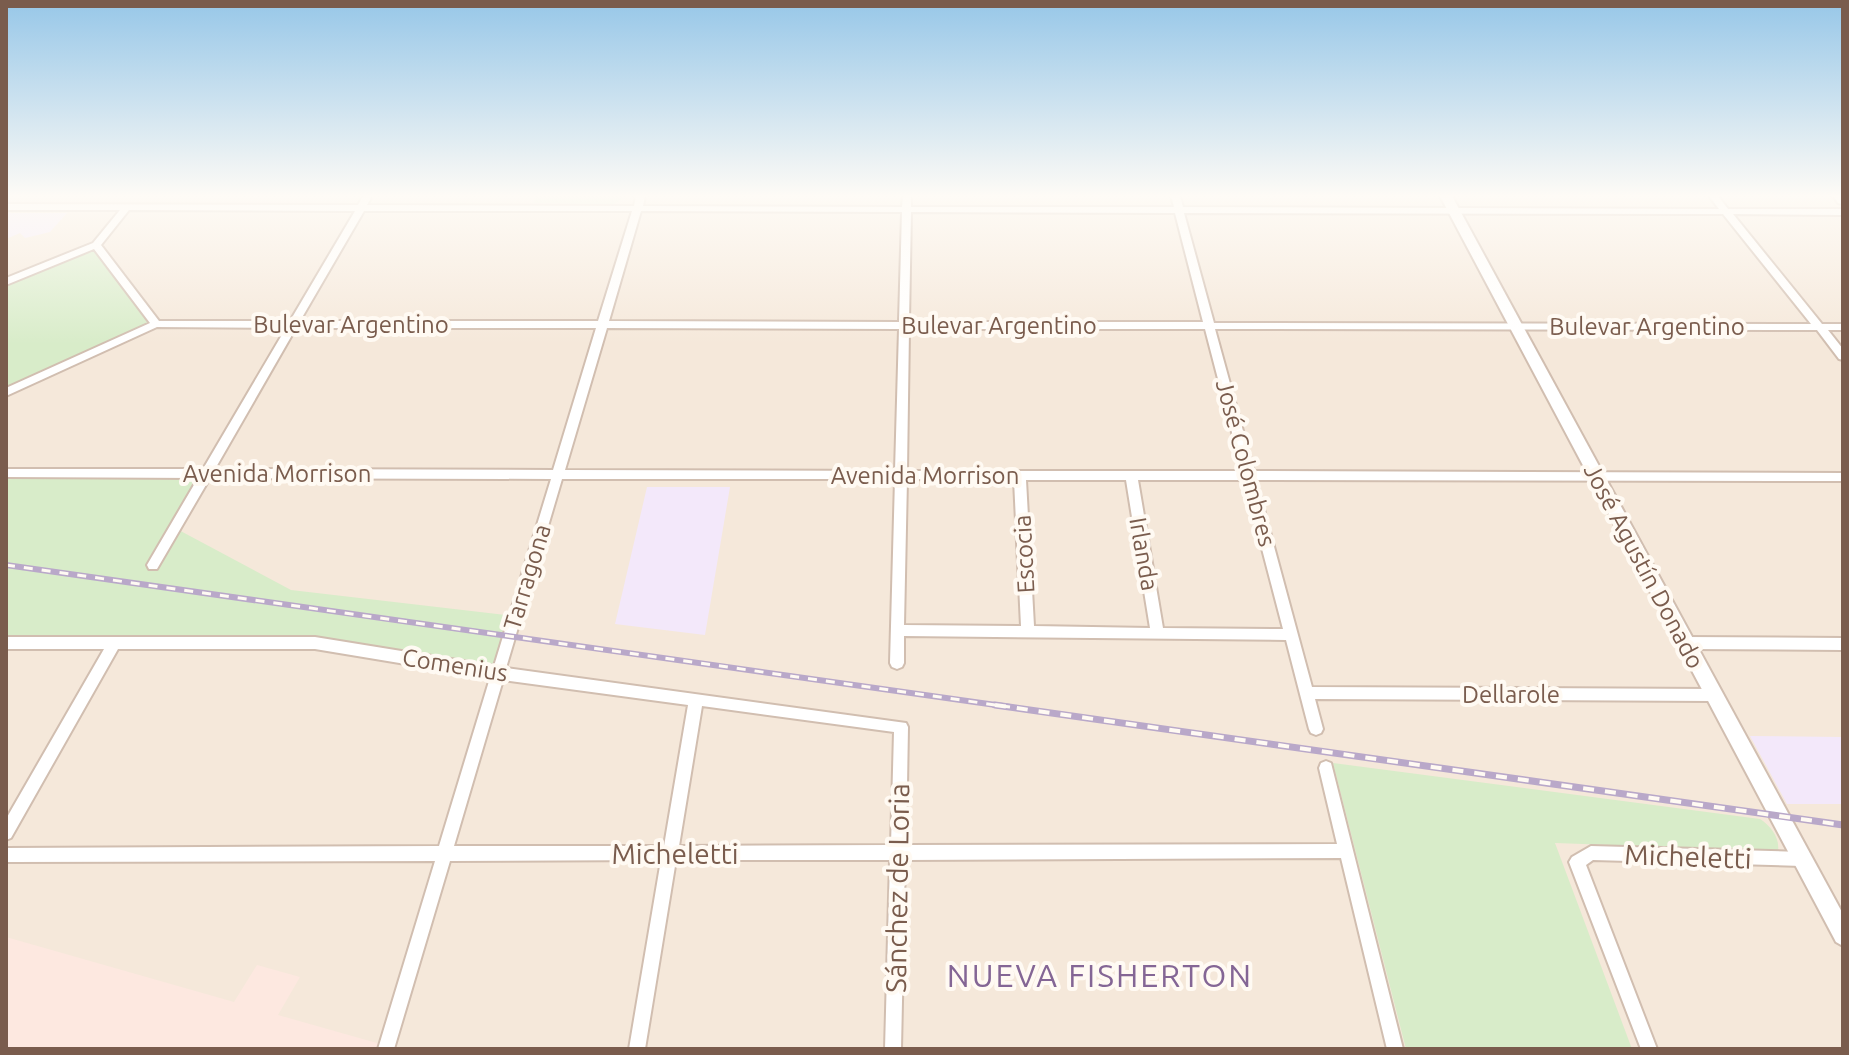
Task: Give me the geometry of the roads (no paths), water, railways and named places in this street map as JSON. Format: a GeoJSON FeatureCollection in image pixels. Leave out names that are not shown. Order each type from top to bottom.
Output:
{"type":"FeatureCollection","features":[{"type":"Feature","properties":{"kind":"street"},"geometry":{"type":"LineString","coordinates":[[6,282],[95,245]]}},
{"type":"Feature","properties":{"kind":"street"},"geometry":{"type":"LineString","coordinates":[[6,392],[156,324],[96,245]]}},
{"type":"Feature","properties":{"kind":"street"},"geometry":{"type":"LineString","coordinates":[[153,565],[339,245]]}},
{"type":"Feature","properties":{"kind":"street","name":"Tarragona"},"geometry":{"type":"LineString","coordinates":[[386,1049],[442,853],[626,245]]}},
{"type":"Feature","properties":{"kind":"street"},"geometry":{"type":"LineString","coordinates":[[897,663],[906,245]]}},
{"type":"Feature","properties":{"kind":"street","name":"José Colombres"},"geometry":{"type":"LineString","coordinates":[[1187,245],[1316,729]]}},
{"type":"Feature","properties":{"kind":"street","name":"José Agustín Donado"},"geometry":{"type":"LineString","coordinates":[[1472,245],[1843,935]]}},
{"type":"Feature","properties":{"kind":"street"},"geometry":{"type":"LineString","coordinates":[[1753,245],[1843,356]]}},
{"type":"Feature","properties":{"kind":"street","name":"Bulevar Argentino"},"geometry":{"type":"LineString","coordinates":[[156,324],[1843,327]]}},
{"type":"Feature","properties":{"kind":"street","name":"Avenida Morrison"},"geometry":{"type":"LineString","coordinates":[[6,473],[1843,477]]}},
{"type":"Feature","properties":{"kind":"street","name":"Escocia"},"geometry":{"type":"LineString","coordinates":[[1020,475],[1028,633]]}},
{"type":"Feature","properties":{"kind":"street","name":"Irlanda"},"geometry":{"type":"LineString","coordinates":[[1131,475],[1157,633]]}},
{"type":"Feature","properties":{"kind":"street"},"geometry":{"type":"LineString","coordinates":[[898,630],[1292,635]]}},
{"type":"Feature","properties":{"kind":"street","name":"Comenius"},"geometry":{"type":"LineString","coordinates":[[6,643],[315,643],[498,673],[901,727]]}},
{"type":"Feature","properties":{"kind":"street"},"geometry":{"type":"LineString","coordinates":[[6,833],[114,643]]}},
{"type":"Feature","properties":{"kind":"street"},"geometry":{"type":"LineString","coordinates":[[1685,643],[1843,644]]}},
{"type":"Feature","properties":{"kind":"street","name":"Dellarole"},"geometry":{"type":"LineString","coordinates":[[1308,693],[1713,695]]}},
{"type":"Feature","properties":{"kind":"street"},"geometry":{"type":"LineString","coordinates":[[637,1049],[696,699]]}},
{"type":"Feature","properties":{"kind":"street","name":"Sánchez de Loria"},"geometry":{"type":"LineString","coordinates":[[893,1049],[901,727]]}},
{"type":"Feature","properties":{"kind":"street"},"geometry":{"type":"LineString","coordinates":[[1326,768],[1395,1049]]}},
{"type":"Feature","properties":{"kind":"street","name":"Micheletti"},"geometry":{"type":"LineString","coordinates":[[6,855],[1345,851]]}},
{"type":"Feature","properties":{"kind":"street","name":"Micheletti"},"geometry":{"type":"LineString","coordinates":[[1649,1049],[1577,862],[1591,853],[1802,859]]}},
{"type":"Feature","properties":{"kind":"railway"},"geometry":{"type":"LineString","coordinates":[[6,565],[1010,707]]}},
{"type":"Feature","properties":{"kind":"railway"},"geometry":{"type":"LineString","coordinates":[[995,705],[1843,825]]}},
{"type":"Feature","properties":{"kind":"district","name":"NUEVA FISHERTON"},"geometry":{"type":"Point","coordinates":[1100,975]}}]}
